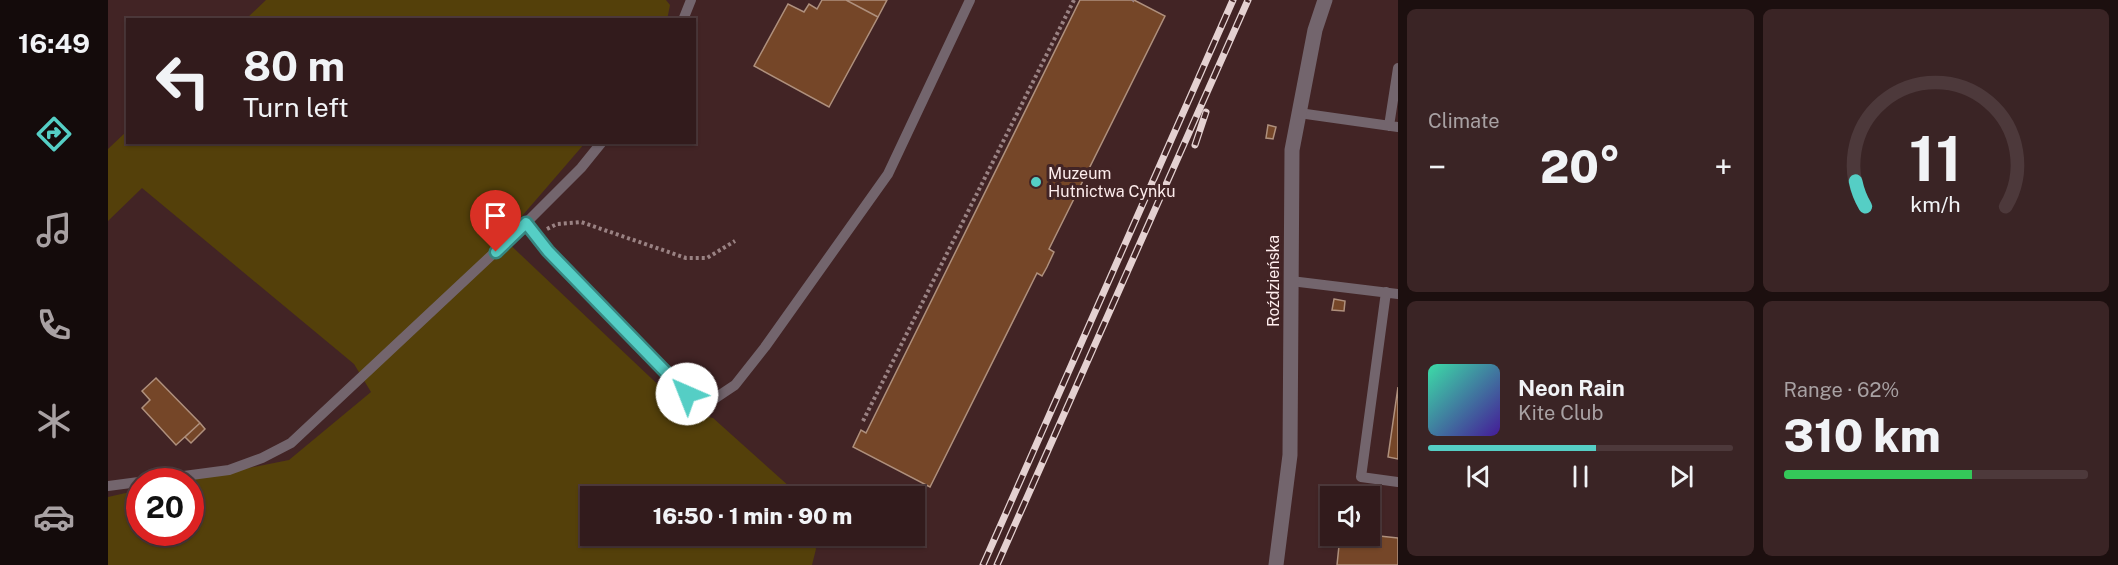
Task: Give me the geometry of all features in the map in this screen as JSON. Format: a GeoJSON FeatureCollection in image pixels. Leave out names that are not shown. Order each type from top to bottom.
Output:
{"type":"FeatureCollection","features":[{"type":"Feature","properties":{"kind":"street","name":"Roździeńska"},"geometry":{"type":"LineString","coordinates":[[1276,565],[1290,455],[1292,150],[1315,30],[1325,0]]}},
{"type":"Feature","properties":{"kind":"lane"},"geometry":{"type":"LineString","coordinates":[[684,18],[691,0]]}},
{"type":"Feature","properties":{"kind":"lane"},"geometry":{"type":"LineString","coordinates":[[526,223],[687,394],[702,401],[711,401],[735,385],[765,347],[888,174],[970,0]]}},
{"type":"Feature","properties":{"kind":"lane"},"geometry":{"type":"LineString","coordinates":[[1299,113],[1394,127],[1398,68]]}},
{"type":"Feature","properties":{"kind":"lane"},"geometry":{"type":"LineString","coordinates":[[108,486],[229,470],[262,458],[291,442],[526,223],[581,168],[600,144]]}},
{"type":"Feature","properties":{"kind":"lane"},"geometry":{"type":"LineString","coordinates":[[1291,281],[1398,294]]}},
{"type":"Feature","properties":{"kind":"lane"},"geometry":{"type":"LineString","coordinates":[[1386,292],[1361,477],[1398,482]]}},
{"type":"Feature","properties":{"kind":"path"},"geometry":{"type":"LineString","coordinates":[[863,421],[1074,0]]}},
{"type":"Feature","properties":{"kind":"path"},"geometry":{"type":"LineString","coordinates":[[536,236],[557,224],[581,222],[686,258],[707,258],[735,241]]}},
{"type":"Feature","properties":{"kind":"shaded area"},"geometry":{"type":"Polygon","coordinates":[[[266,0],[666,0],[670,5],[667,18],[247,18],[266,0]]]}},
{"type":"Feature","properties":{"kind":"shaded area"},"geometry":{"type":"Polygon","coordinates":[[[126,132],[126,144],[584,144],[503,238],[688,413],[713,418],[789,486],[580,486],[580,546],[815,546],[812,565],[108,565],[108,497],[126,493],[126,546],[204,546],[204,477],[289,460],[371,392],[354,364],[142,188],[108,221],[108,149],[126,132]]]}},
{"type":"Feature","properties":{"kind":"building"},"geometry":{"type":"Polygon","coordinates":[[[822,0],[846,0],[878,17],[829,107],[754,66],[788,4],[804,12],[809,4],[817,9],[822,0]]]}},
{"type":"Feature","properties":{"kind":"building"},"geometry":{"type":"Polygon","coordinates":[[[846,0],[887,0],[878,17],[846,0]]]}},
{"type":"Feature","properties":{"kind":"building","name":"Muzeum Hutnictwa Cynku"},"geometry":{"type":"Polygon","coordinates":[[[1080,0],[1134,0],[1165,16],[1049,249],[1054,252],[1047,267],[1042,276],[1037,273],[930,487],[853,447],[861,430],[866,433],[1080,0]]]}},
{"type":"Feature","properties":{"kind":"building"},"geometry":{"type":"Polygon","coordinates":[[[1268,125],[1276,127],[1273,139],[1266,138],[1268,125]]]}},
{"type":"Feature","properties":{"kind":"building"},"geometry":{"type":"Polygon","coordinates":[[[1334,299],[1345,301],[1344,311],[1332,310],[1334,299]]]}},
{"type":"Feature","properties":{"kind":"building"},"geometry":{"type":"Polygon","coordinates":[[[156,378],[200,423],[176,445],[142,408],[150,400],[142,391],[156,378]]]}},
{"type":"Feature","properties":{"kind":"building"},"geometry":{"type":"Polygon","coordinates":[[[1398,387],[1398,459],[1388,457],[1398,387]]]}},
{"type":"Feature","properties":{"kind":"building"},"geometry":{"type":"Polygon","coordinates":[[[200,423],[205,429],[191,443],[185,437],[200,423]]]}},
{"type":"Feature","properties":{"kind":"building"},"geometry":{"type":"Polygon","coordinates":[[[1380,536],[1398,538],[1398,565],[1337,565],[1339,546],[1380,546],[1380,536]]]}},
{"type":"Feature","properties":{"kind":"railway"},"geometry":{"type":"LineString","coordinates":[[983,565],[1233,0]]}},
{"type":"Feature","properties":{"kind":"railway"},"geometry":{"type":"LineString","coordinates":[[997,565],[1248,0]]}},
{"type":"Feature","properties":{"kind":"railway"},"geometry":{"type":"LineString","coordinates":[[1195,145],[1206,112]]}},
{"type":"Feature","properties":{"kind":"place","name":"Muzeum Hutnictwa Cynku"},"geometry":{"type":"Point","coordinates":[1036,182]}},
{"type":"Feature","properties":{"kind":"route"},"geometry":{"type":"LineString","coordinates":[[496,252],[526,223],[548,251],[687,394]]}}]}
